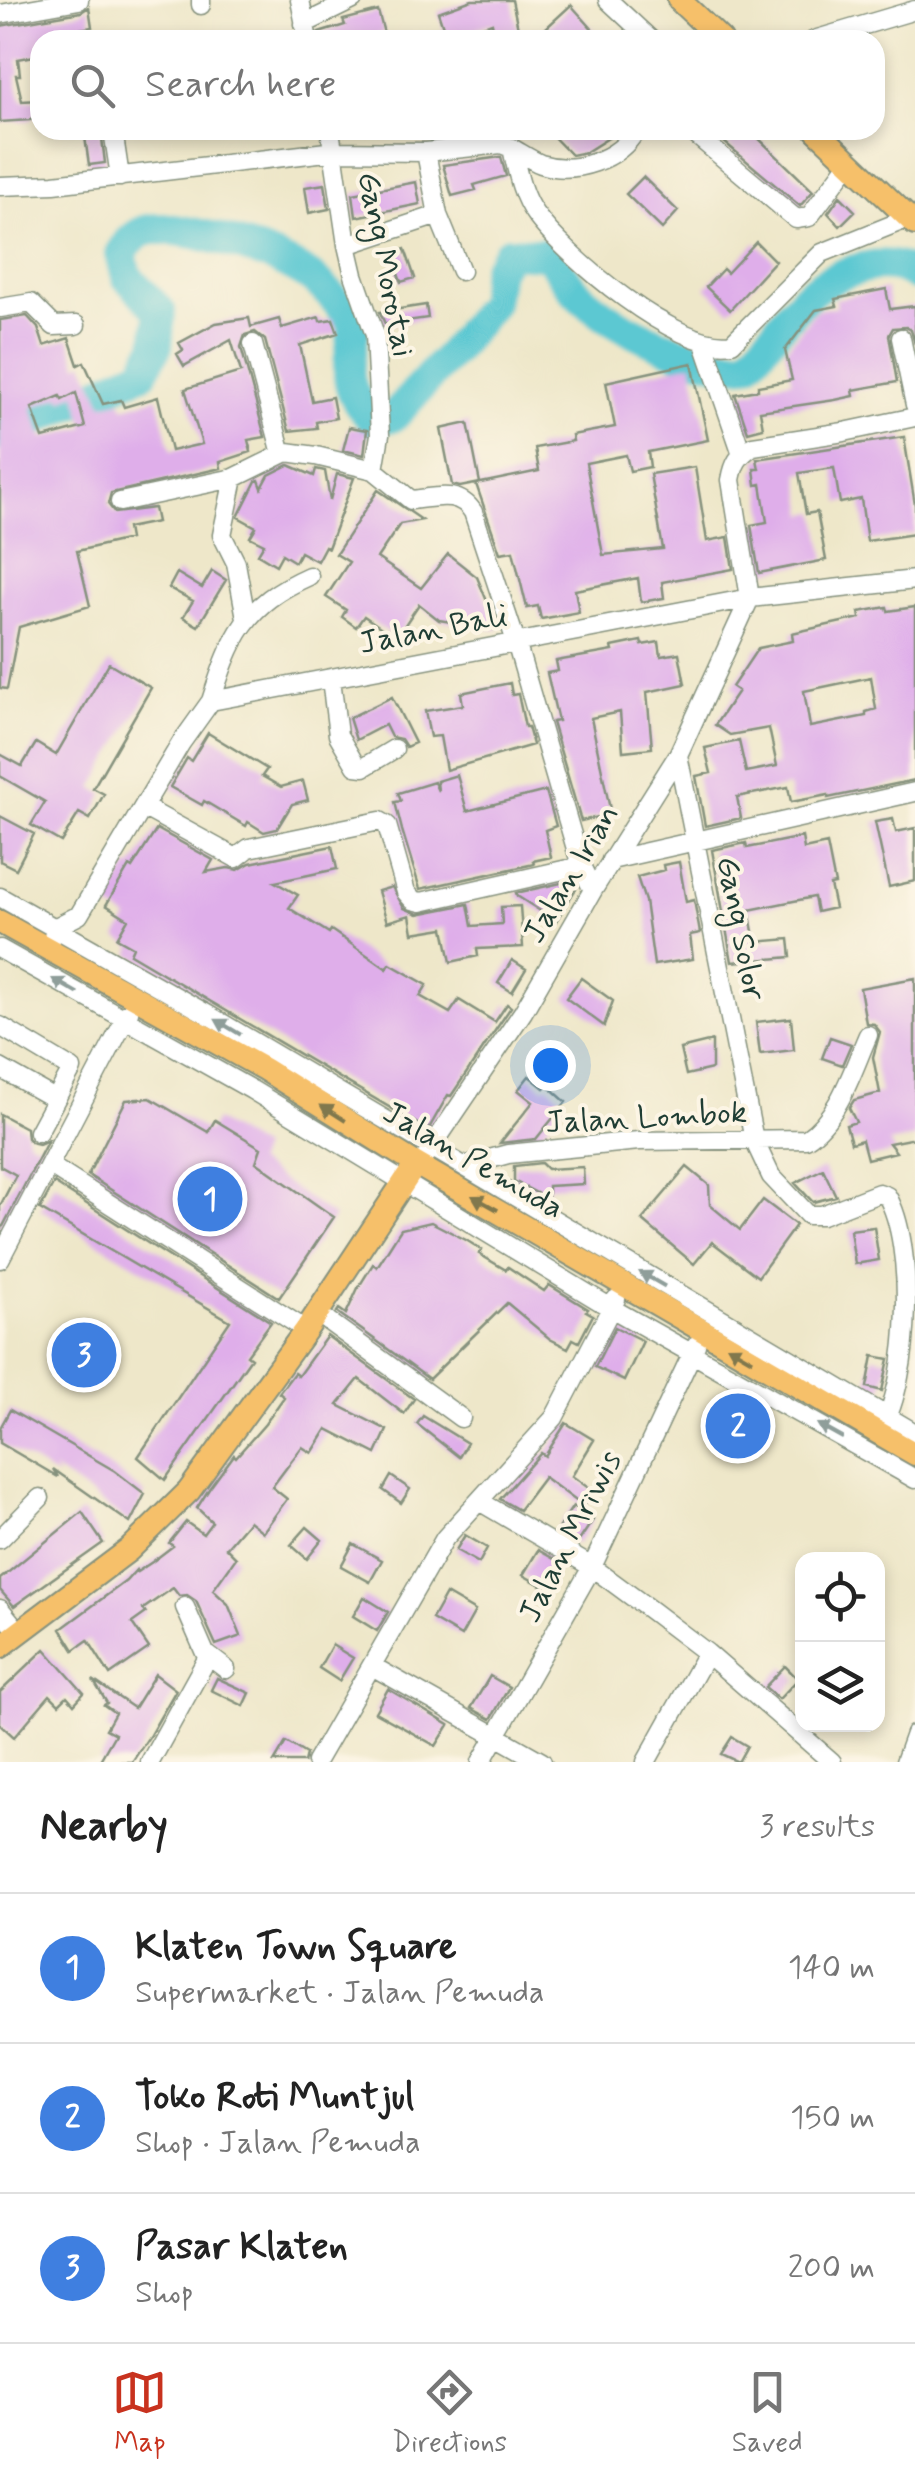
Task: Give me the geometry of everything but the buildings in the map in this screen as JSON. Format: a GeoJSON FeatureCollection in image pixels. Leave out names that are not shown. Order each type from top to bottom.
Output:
{"type":"FeatureCollection","features":[{"type":"Feature","properties":{"kind":"main road"},"geometry":{"type":"LineString","coordinates":[[679,0],[704,30]]}},
{"type":"Feature","properties":{"kind":"main road"},"geometry":{"type":"LineString","coordinates":[[827,140],[912,221]]}},
{"type":"Feature","properties":{"kind":"main road","name":"Jalan Pemuda"},"geometry":{"type":"LineString","coordinates":[[5,938],[52,938],[136,999],[264,1069],[417,1165],[552,1242],[582,1245],[626,1286],[703,1332],[883,1425],[915,1454]]}},
{"type":"Feature","properties":{"kind":"main road"},"geometry":{"type":"LineString","coordinates":[[6,1638],[129,1550],[170,1512],[311,1321],[417,1165]]}},
{"type":"Feature","properties":{"kind":"street"},"geometry":{"type":"LineString","coordinates":[[0,14],[79,0]]}},
{"type":"Feature","properties":{"kind":"street"},"geometry":{"type":"LineString","coordinates":[[303,18],[353,0]]}},
{"type":"Feature","properties":{"kind":"street"},"geometry":{"type":"LineString","coordinates":[[608,0],[640,30]]}},
{"type":"Feature","properties":{"kind":"street"},"geometry":{"type":"LineString","coordinates":[[848,30],[915,10]]}},
{"type":"Feature","properties":{"kind":"street"},"geometry":{"type":"LineString","coordinates":[[114,140],[120,177]]}},
{"type":"Feature","properties":{"kind":"street","name":"Gang Morotai"},"geometry":{"type":"LineString","coordinates":[[332,140],[347,245],[376,334],[380,435],[374,470]]}},
{"type":"Feature","properties":{"kind":"street"},"geometry":{"type":"LineString","coordinates":[[0,186],[120,177],[335,152],[426,152],[501,144],[543,165],[579,166],[617,153],[628,140]]}},
{"type":"Feature","properties":{"kind":"street"},"geometry":{"type":"LineString","coordinates":[[702,140],[803,220],[850,162]]}},
{"type":"Feature","properties":{"kind":"street"},"geometry":{"type":"LineString","coordinates":[[512,148],[519,182],[533,212],[556,238],[610,287],[706,346],[732,343],[822,253],[912,221]]}},
{"type":"Feature","properties":{"kind":"street"},"geometry":{"type":"LineString","coordinates":[[426,152],[438,215],[461,271]]}},
{"type":"Feature","properties":{"kind":"street"},"geometry":{"type":"LineString","coordinates":[[347,245],[438,215]]}},
{"type":"Feature","properties":{"kind":"street"},"geometry":{"type":"LineString","coordinates":[[0,308],[30,303],[54,326],[76,325]]}},
{"type":"Feature","properties":{"kind":"street"},"geometry":{"type":"LineString","coordinates":[[902,338],[915,405]]}},
{"type":"Feature","properties":{"kind":"street"},"geometry":{"type":"LineString","coordinates":[[253,344],[282,454]]}},
{"type":"Feature","properties":{"kind":"street"},"geometry":{"type":"LineString","coordinates":[[706,346],[742,454]]}},
{"type":"Feature","properties":{"kind":"street"},"geometry":{"type":"LineString","coordinates":[[750,598],[730,480],[734,462],[753,446],[915,417]]}},
{"type":"Feature","properties":{"kind":"street"},"geometry":{"type":"LineString","coordinates":[[120,502],[234,478],[282,454],[316,456],[374,470],[411,500],[453,496],[466,502],[473,512],[516,642],[582,866],[593,890]]}},
{"type":"Feature","properties":{"kind":"street"},"geometry":{"type":"LineString","coordinates":[[234,478],[222,535],[236,563],[246,618]]}},
{"type":"Feature","properties":{"kind":"street"},"geometry":{"type":"LineString","coordinates":[[0,897],[52,938],[80,915],[142,807],[211,700],[225,656],[246,618],[287,586],[309,576]]}},
{"type":"Feature","properties":{"kind":"street","name":"Jalan Bali"},"geometry":{"type":"LineString","coordinates":[[211,700],[750,598],[915,580]]}},
{"type":"Feature","properties":{"kind":"street","name":"Jalan Irian"},"geometry":{"type":"LineString","coordinates":[[417,1165],[523,1012],[611,860],[678,755],[750,598]]}},
{"type":"Feature","properties":{"kind":"street"},"geometry":{"type":"LineString","coordinates":[[332,679],[338,735],[356,766],[364,768],[394,748]]}},
{"type":"Feature","properties":{"kind":"street","name":"Gang Solor"},"geometry":{"type":"LineString","coordinates":[[678,755],[753,1136],[771,1176],[808,1215],[822,1214],[879,1193],[887,1196],[906,1252],[912,1326]]}},
{"type":"Feature","properties":{"kind":"street"},"geometry":{"type":"LineString","coordinates":[[611,860],[915,792]]}},
{"type":"Feature","properties":{"kind":"street"},"geometry":{"type":"LineString","coordinates":[[142,807],[236,858],[249,848],[380,821],[387,826],[406,892],[412,900],[421,902],[582,866]]}},
{"type":"Feature","properties":{"kind":"street"},"geometry":{"type":"LineString","coordinates":[[80,915],[78,954],[205,1013],[417,1165],[534,1262],[915,1479]]}},
{"type":"Feature","properties":{"kind":"street"},"geometry":{"type":"LineString","coordinates":[[5,938],[124,1021],[252,1090],[417,1165],[464,1166],[582,1245],[883,1425],[915,1434]]}},
{"type":"Feature","properties":{"kind":"street"},"geometry":{"type":"LineString","coordinates":[[0,1260],[136,999]]}},
{"type":"Feature","properties":{"kind":"street"},"geometry":{"type":"LineString","coordinates":[[0,1026],[70,1066],[38,1132]]}},
{"type":"Feature","properties":{"kind":"street","name":"Jalan Lombok"},"geometry":{"type":"LineString","coordinates":[[464,1166],[508,1154],[639,1141],[753,1136],[800,1141],[812,1136],[824,1122],[868,1035]]}},
{"type":"Feature","properties":{"kind":"street"},"geometry":{"type":"LineString","coordinates":[[0,1068],[55,1100]]}},
{"type":"Feature","properties":{"kind":"street"},"geometry":{"type":"LineString","coordinates":[[252,1090],[264,1069]]}},
{"type":"Feature","properties":{"kind":"street"},"geometry":{"type":"LineString","coordinates":[[49,1166],[311,1321],[461,1418]]}},
{"type":"Feature","properties":{"kind":"street"},"geometry":{"type":"LineString","coordinates":[[316,1762],[445,1538],[554,1418],[626,1286]]}},
{"type":"Feature","properties":{"kind":"street"},"geometry":{"type":"LineString","coordinates":[[883,1425],[912,1326]]}},
{"type":"Feature","properties":{"kind":"street","name":"Jalan Mriwis"},"geometry":{"type":"LineString","coordinates":[[481,1762],[592,1568],[703,1332]]}},
{"type":"Feature","properties":{"kind":"street"},"geometry":{"type":"LineString","coordinates":[[0,1539],[40,1498]]}},
{"type":"Feature","properties":{"kind":"street"},"geometry":{"type":"LineString","coordinates":[[480,1500],[592,1568],[706,1653],[820,1758]]}},
{"type":"Feature","properties":{"kind":"street"},"geometry":{"type":"LineString","coordinates":[[185,1607],[204,1649],[226,1669]]}},
{"type":"Feature","properties":{"kind":"street"},"geometry":{"type":"LineString","coordinates":[[0,1609],[6,1638]]}},
{"type":"Feature","properties":{"kind":"street"},"geometry":{"type":"LineString","coordinates":[[150,1762],[204,1649]]}},
{"type":"Feature","properties":{"kind":"street"},"geometry":{"type":"LineString","coordinates":[[646,1762],[706,1653]]}},
{"type":"Feature","properties":{"kind":"street"},"geometry":{"type":"LineString","coordinates":[[372,1666],[542,1762]]}},
{"type":"Feature","properties":{"kind":"street"},"geometry":{"type":"LineString","coordinates":[[905,1762],[915,1734]]}},
{"type":"Feature","properties":{"kind":"waterway"},"geometry":{"type":"LineString","coordinates":[[0,435],[143,372],[157,346],[160,311],[127,277],[121,254],[135,236],[145,231],[174,230],[241,246],[286,263],[323,287],[355,323],[349,364],[351,386],[373,420],[394,416],[454,350],[492,303],[497,269],[509,252],[547,254],[576,292],[610,318],[682,352],[729,363],[748,363],[808,294],[840,275],[883,265],[915,275]]}},
{"type":"Feature","properties":{"kind":"place","name":"Klaten Town Square"},"geometry":{"type":"Point","coordinates":[210,1199]}},
{"type":"Feature","properties":{"kind":"place","name":"Pasar Klaten"},"geometry":{"type":"Point","coordinates":[84,1355]}},
{"type":"Feature","properties":{"kind":"place","name":"Toko Roti Muntjul"},"geometry":{"type":"Point","coordinates":[738,1426]}}]}
